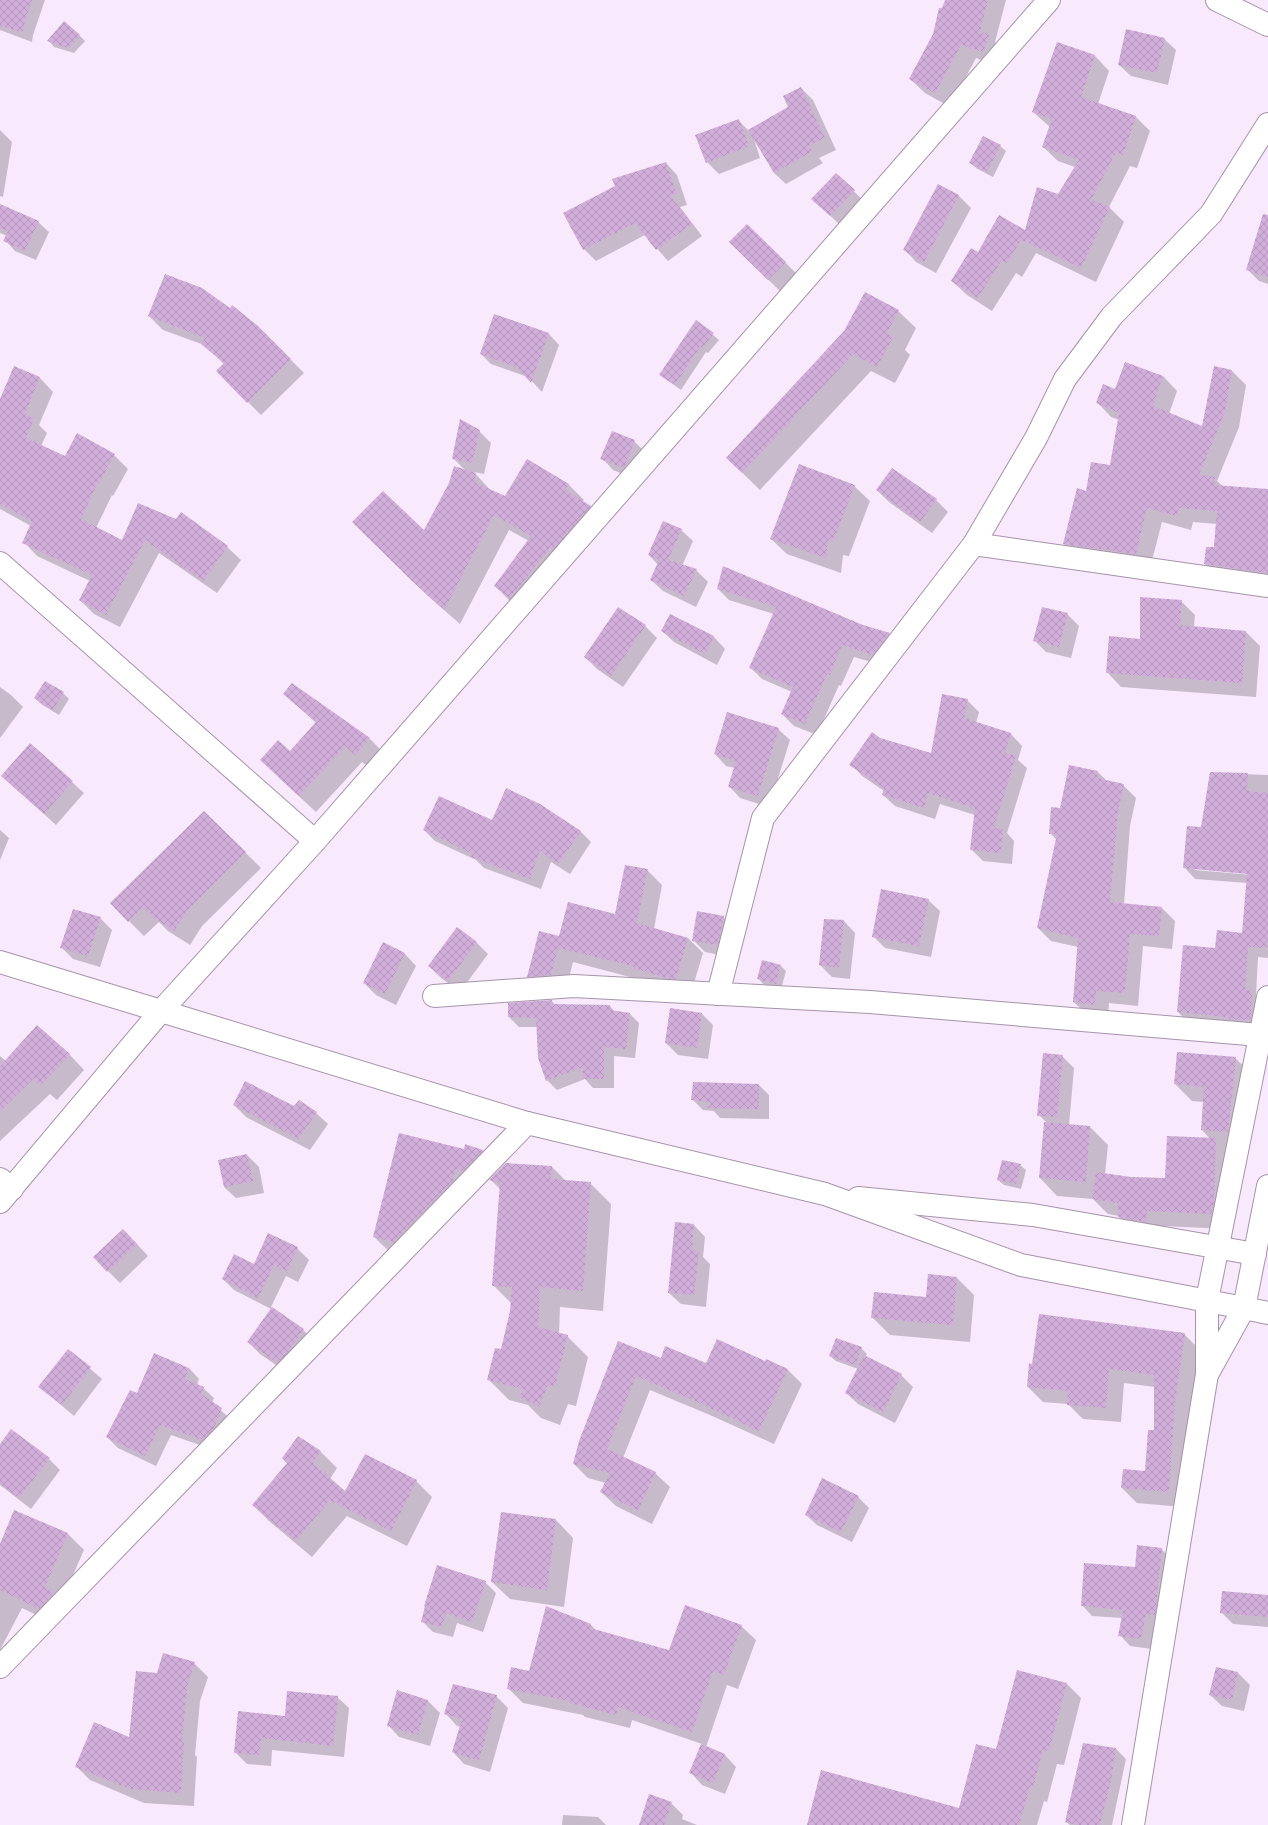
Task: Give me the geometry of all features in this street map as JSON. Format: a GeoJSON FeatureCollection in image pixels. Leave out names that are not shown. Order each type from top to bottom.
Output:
{"type":"FeatureCollection","features":[{"type":"Feature","properties":{"kind":"street"},"geometry":{"type":"LineString","coordinates":[[4,1190],[161,1011],[315,841],[1049,0]]}},
{"type":"Feature","properties":{"kind":"street"},"geometry":{"type":"LineString","coordinates":[[1217,0],[1268,25]]}},
{"type":"Feature","properties":{"kind":"street"},"geometry":{"type":"LineString","coordinates":[[718,994],[763,818],[974,544],[1036,438],[1064,379],[1112,316],[1211,214],[1268,124]]}},
{"type":"Feature","properties":{"kind":"street"},"geometry":{"type":"LineString","coordinates":[[974,544],[1268,586]]}},
{"type":"Feature","properties":{"kind":"street"},"geometry":{"type":"LineString","coordinates":[[0,563],[315,841]]}},
{"type":"Feature","properties":{"kind":"street"},"geometry":{"type":"LineString","coordinates":[[0,962],[527,1123],[825,1194],[1021,1265],[1268,1313]]}},
{"type":"Feature","properties":{"kind":"street"},"geometry":{"type":"LineString","coordinates":[[434,996],[574,986],[870,1002],[1260,1035]]}},
{"type":"Feature","properties":{"kind":"street"},"geometry":{"type":"LineString","coordinates":[[1133,1825],[1207,1374],[1207,1300],[1268,996]]}},
{"type":"Feature","properties":{"kind":"street"},"geometry":{"type":"LineString","coordinates":[[0,1667],[527,1123]]}},
{"type":"Feature","properties":{"kind":"street"},"geometry":{"type":"LineString","coordinates":[[1207,1374],[1244,1308],[1262,1255],[1268,1186]]}},
{"type":"Feature","properties":{"kind":"street"},"geometry":{"type":"LineString","coordinates":[[825,1194],[1033,1216],[1218,1246],[1262,1255]]}},
{"type":"Feature","properties":{"kind":"building"},"geometry":{"type":"Polygon","coordinates":[[[0,0],[32,0],[23,33],[0,25],[0,0]]]}},
{"type":"Feature","properties":{"kind":"building"},"geometry":{"type":"Polygon","coordinates":[[[945,0],[988,0],[980,31],[989,35],[983,52],[961,45],[935,93],[909,79],[933,34],[939,8],[942,8],[945,0]]]}},
{"type":"Feature","properties":{"kind":"building"},"geometry":{"type":"Polygon","coordinates":[[[64,21],[80,35],[68,48],[47,41],[64,21]]]}},
{"type":"Feature","properties":{"kind":"building"},"geometry":{"type":"Polygon","coordinates":[[[1126,29],[1165,38],[1157,73],[1118,65],[1126,29]]]}},
{"type":"Feature","properties":{"kind":"building"},"geometry":{"type":"Polygon","coordinates":[[[1057,42],[1095,55],[1081,97],[1136,116],[1123,155],[1116,152],[1091,200],[1110,207],[1081,268],[1022,240],[1023,237],[1007,263],[1002,260],[978,298],[951,281],[971,248],[978,252],[999,215],[1025,230],[1037,187],[1058,194],[1079,160],[1042,147],[1052,119],[1032,112],[1057,42]]]}},
{"type":"Feature","properties":{"kind":"building"},"geometry":{"type":"Polygon","coordinates":[[[801,87],[825,138],[808,146],[813,151],[774,173],[748,130],[788,107],[783,96],[801,87]]]}},
{"type":"Feature","properties":{"kind":"building"},"geometry":{"type":"Polygon","coordinates":[[[739,119],[749,146],[706,163],[695,135],[739,119]]]}},
{"type":"Feature","properties":{"kind":"building"},"geometry":{"type":"Polygon","coordinates":[[[983,136],[1001,145],[987,172],[969,163],[983,136]]]}},
{"type":"Feature","properties":{"kind":"building"},"geometry":{"type":"Polygon","coordinates":[[[666,162],[676,193],[670,195],[692,224],[656,250],[635,223],[583,250],[563,213],[615,186],[612,179],[666,162]]]}},
{"type":"Feature","properties":{"kind":"building"},"geometry":{"type":"Polygon","coordinates":[[[836,173],[855,190],[830,216],[811,199],[836,173]]]}},
{"type":"Feature","properties":{"kind":"building"},"geometry":{"type":"Polygon","coordinates":[[[938,184],[959,195],[924,262],[903,250],[938,184]]]}},
{"type":"Feature","properties":{"kind":"building"},"geometry":{"type":"Polygon","coordinates":[[[0,204],[39,221],[25,251],[3,241],[8,231],[0,228],[0,204]]]}},
{"type":"Feature","properties":{"kind":"building"},"geometry":{"type":"Polygon","coordinates":[[[1263,214],[1268,215],[1268,277],[1246,270],[1263,214]]]}},
{"type":"Feature","properties":{"kind":"building"},"geometry":{"type":"Polygon","coordinates":[[[747,224],[786,262],[768,280],[729,242],[747,224]]]}},
{"type":"Feature","properties":{"kind":"building"},"geometry":{"type":"Polygon","coordinates":[[[165,274],[202,288],[230,308],[232,305],[258,326],[291,359],[247,403],[216,371],[224,363],[201,344],[205,338],[148,316],[165,274]]]}},
{"type":"Feature","properties":{"kind":"building"},"geometry":{"type":"Polygon","coordinates":[[[865,292],[899,310],[887,333],[893,337],[877,367],[853,354],[742,473],[726,458],[844,331],[865,292]]]}},
{"type":"Feature","properties":{"kind":"building"},"geometry":{"type":"Polygon","coordinates":[[[494,314],[549,333],[531,383],[518,368],[480,354],[494,314]]]}},
{"type":"Feature","properties":{"kind":"building"},"geometry":{"type":"Polygon","coordinates":[[[696,320],[714,333],[702,348],[700,347],[675,385],[659,375],[696,320]]]}},
{"type":"Feature","properties":{"kind":"building"},"geometry":{"type":"Polygon","coordinates":[[[1125,362],[1163,376],[1153,406],[1202,426],[1214,366],[1232,370],[1225,412],[1199,475],[1215,477],[1214,485],[1268,489],[1268,573],[1204,564],[1206,547],[1214,547],[1217,511],[1179,508],[1177,516],[1147,508],[1136,554],[1063,544],[1077,488],[1086,491],[1091,462],[1110,465],[1119,413],[1096,403],[1103,384],[1115,389],[1125,362]]]}},
{"type":"Feature","properties":{"kind":"building"},"geometry":{"type":"Polygon","coordinates":[[[14,366],[40,377],[25,414],[34,418],[26,438],[65,456],[77,433],[115,454],[99,483],[98,482],[81,519],[122,540],[138,503],[176,519],[181,512],[228,546],[203,581],[145,540],[106,615],[79,600],[92,575],[22,543],[32,521],[0,504],[0,399],[14,366]]]}},
{"type":"Feature","properties":{"kind":"building"},"geometry":{"type":"Polygon","coordinates":[[[460,419],[480,430],[472,463],[452,459],[460,419]]]}},
{"type":"Feature","properties":{"kind":"building"},"geometry":{"type":"Polygon","coordinates":[[[612,431],[635,440],[624,468],[600,459],[612,431]]]}},
{"type":"Feature","properties":{"kind":"building"},"geometry":{"type":"Polygon","coordinates":[[[527,459],[569,484],[565,490],[591,506],[553,550],[550,548],[510,598],[494,586],[531,536],[494,515],[444,610],[352,522],[383,491],[424,530],[449,483],[454,466],[476,473],[474,482],[505,496],[527,459]]]}},
{"type":"Feature","properties":{"kind":"building"},"geometry":{"type":"Polygon","coordinates":[[[799,464],[855,485],[833,541],[828,540],[826,558],[770,539],[799,464]]]}},
{"type":"Feature","properties":{"kind":"building"},"geometry":{"type":"Polygon","coordinates":[[[892,468],[937,499],[920,522],[876,490],[892,468]]]}},
{"type":"Feature","properties":{"kind":"building"},"geometry":{"type":"Polygon","coordinates":[[[663,521],[682,529],[668,560],[697,569],[684,596],[650,580],[659,560],[648,555],[663,521]]]}},
{"type":"Feature","properties":{"kind":"building"},"geometry":{"type":"Polygon","coordinates":[[[723,566],[863,625],[890,633],[873,655],[842,645],[830,675],[827,674],[805,724],[781,714],[793,687],[749,668],[776,607],[717,589],[723,566]]]}},
{"type":"Feature","properties":{"kind":"building"},"geometry":{"type":"Polygon","coordinates":[[[1140,597],[1182,600],[1180,625],[1246,631],[1242,683],[1106,673],[1109,636],[1140,639],[1140,597]]]}},
{"type":"Feature","properties":{"kind":"building"},"geometry":{"type":"Polygon","coordinates":[[[618,607],[646,625],[611,676],[584,657],[618,607]]]}},
{"type":"Feature","properties":{"kind":"building"},"geometry":{"type":"Polygon","coordinates":[[[1042,607],[1068,613],[1059,647],[1033,641],[1042,607]]]}},
{"type":"Feature","properties":{"kind":"building"},"geometry":{"type":"Polygon","coordinates":[[[670,614],[714,636],[705,654],[661,631],[670,614]]]}},
{"type":"Feature","properties":{"kind":"building"},"geometry":{"type":"Polygon","coordinates":[[[45,681],[64,692],[53,710],[34,698],[45,681]]]}},
{"type":"Feature","properties":{"kind":"building"},"geometry":{"type":"Polygon","coordinates":[[[292,683],[370,738],[355,755],[345,746],[299,796],[260,760],[278,740],[290,751],[316,722],[283,694],[292,683]]]}},
{"type":"Feature","properties":{"kind":"building"},"geometry":{"type":"Polygon","coordinates":[[[942,694],[968,699],[964,718],[1011,733],[1005,753],[1016,756],[994,828],[1003,829],[1001,853],[970,850],[975,808],[928,793],[924,808],[882,795],[884,788],[849,765],[872,732],[880,738],[931,753],[942,694]]]}},
{"type":"Feature","properties":{"kind":"building"},"geometry":{"type":"Polygon","coordinates":[[[727,712],[779,728],[758,796],[728,787],[736,761],[714,754],[727,712]]]}},
{"type":"Feature","properties":{"kind":"building"},"geometry":{"type":"Polygon","coordinates":[[[30,743],[73,781],[44,814],[1,776],[30,743]]]}},
{"type":"Feature","properties":{"kind":"building"},"geometry":{"type":"Polygon","coordinates":[[[1069,765],[1098,771],[1097,778],[1124,784],[1118,812],[1110,902],[1162,907],[1159,936],[1130,934],[1125,993],[1096,991],[1095,1005],[1073,1002],[1078,938],[1037,928],[1057,834],[1049,834],[1051,807],[1060,808],[1069,765]]]}},
{"type":"Feature","properties":{"kind":"building"},"geometry":{"type":"Polygon","coordinates":[[[1210,772],[1248,773],[1247,791],[1268,793],[1268,935],[1267,948],[1248,947],[1245,990],[1252,990],[1251,1020],[1227,1019],[1227,1017],[1177,1012],[1183,945],[1215,948],[1217,930],[1242,933],[1247,874],[1183,868],[1187,826],[1201,827],[1210,772]]]}},
{"type":"Feature","properties":{"kind":"building"},"geometry":{"type":"Polygon","coordinates":[[[506,788],[540,804],[581,831],[558,864],[540,851],[530,879],[471,857],[473,854],[423,830],[439,796],[492,820],[506,788]]]}},
{"type":"Feature","properties":{"kind":"building"},"geometry":{"type":"Polygon","coordinates":[[[204,811],[246,852],[187,911],[174,931],[143,908],[128,922],[110,903],[204,811]]]}},
{"type":"Feature","properties":{"kind":"building"},"geometry":{"type":"Polygon","coordinates":[[[625,865],[648,869],[637,923],[688,938],[676,979],[670,979],[633,968],[633,966],[558,948],[551,975],[527,977],[539,931],[559,936],[568,902],[615,914],[625,865]]]}},
{"type":"Feature","properties":{"kind":"building"},"geometry":{"type":"Polygon","coordinates":[[[881,889],[929,899],[919,946],[872,937],[881,889]]]}},
{"type":"Feature","properties":{"kind":"building"},"geometry":{"type":"Polygon","coordinates":[[[73,909],[101,917],[88,956],[60,948],[73,909]]]}},
{"type":"Feature","properties":{"kind":"building"},"geometry":{"type":"Polygon","coordinates":[[[697,911],[724,916],[718,945],[692,941],[697,911]]]}},
{"type":"Feature","properties":{"kind":"building"},"geometry":{"type":"Polygon","coordinates":[[[824,919],[844,920],[839,968],[819,965],[824,919]]]}},
{"type":"Feature","properties":{"kind":"building"},"geometry":{"type":"Polygon","coordinates":[[[457,927],[477,942],[448,981],[428,966],[457,927]]]}},
{"type":"Feature","properties":{"kind":"building"},"geometry":{"type":"Polygon","coordinates":[[[383,942],[405,953],[385,994],[363,983],[383,942]]]}},
{"type":"Feature","properties":{"kind":"building"},"geometry":{"type":"Polygon","coordinates":[[[762,960],[781,965],[776,984],[757,979],[762,960]]]}},
{"type":"Feature","properties":{"kind":"building"},"geometry":{"type":"Polygon","coordinates":[[[552,1000],[552,1004],[610,1005],[610,1010],[630,1013],[626,1049],[604,1047],[604,1079],[583,1079],[583,1067],[546,1081],[538,1058],[536,1018],[508,1017],[508,1003],[552,1000]]]}},
{"type":"Feature","properties":{"kind":"building"},"geometry":{"type":"Polygon","coordinates":[[[670,1008],[702,1013],[697,1048],[665,1043],[670,1008]]]}},
{"type":"Feature","properties":{"kind":"building"},"geometry":{"type":"Polygon","coordinates":[[[37,1025],[70,1054],[41,1085],[33,1079],[0,1111],[0,1066],[37,1025]]]}},
{"type":"Feature","properties":{"kind":"building"},"geometry":{"type":"Polygon","coordinates":[[[1177,1052],[1236,1057],[1228,1132],[1201,1130],[1204,1087],[1174,1084],[1177,1052]]]}},
{"type":"Feature","properties":{"kind":"building"},"geometry":{"type":"Polygon","coordinates":[[[1043,1053],[1063,1055],[1057,1117],[1037,1116],[1043,1053]]]}},
{"type":"Feature","properties":{"kind":"building"},"geometry":{"type":"Polygon","coordinates":[[[245,1081],[294,1106],[299,1100],[317,1112],[299,1139],[233,1105],[245,1081]]]}},
{"type":"Feature","properties":{"kind":"building"},"geometry":{"type":"Polygon","coordinates":[[[693,1082],[759,1084],[759,1109],[708,1108],[709,1102],[691,1100],[693,1082]]]}},
{"type":"Feature","properties":{"kind":"building"},"geometry":{"type":"Polygon","coordinates":[[[1044,1122],[1090,1126],[1086,1182],[1039,1178],[1044,1122]]]}},
{"type":"Feature","properties":{"kind":"building"},"geometry":{"type":"Polygon","coordinates":[[[399,1133],[464,1149],[465,1144],[483,1150],[463,1171],[456,1169],[452,1182],[394,1242],[373,1237],[399,1133]]]}},
{"type":"Feature","properties":{"kind":"building"},"geometry":{"type":"Polygon","coordinates":[[[1167,1136],[1216,1138],[1214,1203],[1211,1214],[1147,1211],[1146,1222],[1118,1217],[1118,1203],[1092,1199],[1096,1172],[1131,1177],[1165,1178],[1167,1136]]]}},
{"type":"Feature","properties":{"kind":"building"},"geometry":{"type":"Polygon","coordinates":[[[247,1154],[253,1181],[224,1187],[218,1160],[247,1154]]]}},
{"type":"Feature","properties":{"kind":"building"},"geometry":{"type":"Polygon","coordinates":[[[1002,1160],[1021,1164],[1016,1184],[997,1180],[1002,1160]]]}},
{"type":"Feature","properties":{"kind":"building"},"geometry":{"type":"Polygon","coordinates":[[[506,1163],[552,1166],[551,1179],[591,1182],[583,1291],[540,1287],[538,1327],[568,1335],[555,1386],[548,1385],[539,1406],[519,1397],[523,1389],[487,1380],[495,1348],[501,1349],[510,1311],[512,1287],[492,1286],[500,1183],[489,1180],[506,1163]]]}},
{"type":"Feature","properties":{"kind":"building"},"geometry":{"type":"Polygon","coordinates":[[[675,1222],[694,1224],[692,1250],[699,1251],[694,1295],[668,1293],[675,1222]]]}},
{"type":"Feature","properties":{"kind":"building"},"geometry":{"type":"Polygon","coordinates":[[[123,1229],[137,1244],[107,1272],[93,1257],[123,1229]]]}},
{"type":"Feature","properties":{"kind":"building"},"geometry":{"type":"Polygon","coordinates":[[[268,1233],[298,1247],[287,1271],[274,1265],[258,1298],[222,1279],[234,1254],[254,1264],[268,1233]]]}},
{"type":"Feature","properties":{"kind":"building"},"geometry":{"type":"Polygon","coordinates":[[[928,1274],[957,1277],[953,1325],[871,1318],[874,1292],[926,1297],[928,1274]]]}},
{"type":"Feature","properties":{"kind":"building"},"geometry":{"type":"Polygon","coordinates":[[[272,1307],[304,1329],[288,1352],[277,1363],[247,1342],[272,1307]]]}},
{"type":"Feature","properties":{"kind":"building"},"geometry":{"type":"Polygon","coordinates":[[[1039,1314],[1185,1333],[1175,1402],[1169,1492],[1121,1488],[1123,1469],[1145,1471],[1148,1430],[1154,1430],[1154,1375],[1109,1369],[1106,1408],[1067,1405],[1068,1391],[1027,1387],[1029,1363],[1032,1364],[1039,1314]]]}},
{"type":"Feature","properties":{"kind":"building"},"geometry":{"type":"Polygon","coordinates":[[[836,1338],[862,1347],[855,1365],[829,1356],[836,1338]]]}},
{"type":"Feature","properties":{"kind":"building"},"geometry":{"type":"Polygon","coordinates":[[[717,1339],[765,1361],[766,1359],[788,1369],[759,1431],[695,1401],[636,1376],[607,1449],[656,1472],[638,1510],[600,1492],[610,1473],[573,1464],[579,1441],[618,1341],[661,1358],[665,1346],[706,1363],[717,1339]]]}},
{"type":"Feature","properties":{"kind":"building"},"geometry":{"type":"Polygon","coordinates":[[[68,1349],[91,1367],[62,1405],[38,1387],[68,1349]]]}},
{"type":"Feature","properties":{"kind":"building"},"geometry":{"type":"Polygon","coordinates":[[[154,1353],[189,1368],[185,1379],[204,1387],[201,1394],[222,1408],[214,1428],[203,1440],[160,1425],[145,1456],[106,1437],[130,1390],[137,1393],[154,1353]]]}},
{"type":"Feature","properties":{"kind":"building"},"geometry":{"type":"Polygon","coordinates":[[[864,1355],[902,1374],[883,1412],[845,1393],[864,1355]]]}},
{"type":"Feature","properties":{"kind":"building"},"geometry":{"type":"Polygon","coordinates":[[[11,1429],[50,1458],[19,1498],[0,1484],[0,1444],[11,1429]]]}},
{"type":"Feature","properties":{"kind":"building"},"geometry":{"type":"Polygon","coordinates":[[[298,1436],[321,1451],[313,1463],[345,1491],[365,1454],[417,1480],[391,1531],[330,1500],[296,1541],[252,1505],[287,1463],[282,1458],[298,1436]]]}},
{"type":"Feature","properties":{"kind":"building"},"geometry":{"type":"Polygon","coordinates":[[[822,1478],[859,1496],[841,1532],[805,1515],[822,1478]]]}},
{"type":"Feature","properties":{"kind":"building"},"geometry":{"type":"Polygon","coordinates":[[[14,1510],[68,1533],[45,1587],[55,1592],[39,1609],[0,1590],[0,1544],[14,1510]]]}},
{"type":"Feature","properties":{"kind":"building"},"geometry":{"type":"Polygon","coordinates":[[[501,1512],[556,1519],[547,1590],[491,1582],[501,1512]]]}},
{"type":"Feature","properties":{"kind":"building"},"geometry":{"type":"Polygon","coordinates":[[[1137,1545],[1162,1548],[1155,1615],[1146,1614],[1141,1639],[1118,1636],[1123,1610],[1081,1606],[1084,1563],[1135,1567],[1137,1545]]]}},
{"type":"Feature","properties":{"kind":"building"},"geometry":{"type":"Polygon","coordinates":[[[437,1565],[486,1581],[472,1622],[446,1613],[442,1627],[421,1622],[424,1606],[437,1565]]]}},
{"type":"Feature","properties":{"kind":"building"},"geometry":{"type":"Polygon","coordinates":[[[1222,1591],[1268,1595],[1268,1617],[1220,1613],[1222,1591]]]}},
{"type":"Feature","properties":{"kind":"building"},"geometry":{"type":"Polygon","coordinates":[[[685,1605],[742,1625],[724,1675],[713,1671],[692,1732],[618,1707],[616,1715],[570,1703],[570,1701],[507,1689],[511,1667],[529,1671],[546,1606],[591,1624],[590,1628],[669,1650],[685,1605]]]}},
{"type":"Feature","properties":{"kind":"building"},"geometry":{"type":"Polygon","coordinates":[[[163,1653],[195,1662],[187,1687],[182,1742],[184,1743],[181,1793],[130,1789],[75,1767],[94,1722],[129,1737],[136,1671],[157,1673],[163,1653]]]}},
{"type":"Feature","properties":{"kind":"building"},"geometry":{"type":"Polygon","coordinates":[[[1216,1667],[1238,1672],[1232,1700],[1209,1695],[1216,1667]]]}},
{"type":"Feature","properties":{"kind":"building"},"geometry":{"type":"Polygon","coordinates":[[[1017,1670],[1067,1683],[1049,1751],[1043,1750],[1033,1788],[1030,1787],[1019,1825],[807,1825],[821,1770],[959,1808],[976,1744],[996,1749],[1017,1670]]]}},
{"type":"Feature","properties":{"kind":"building"},"geometry":{"type":"Polygon","coordinates":[[[453,1684],[497,1695],[479,1761],[452,1752],[462,1719],[444,1714],[453,1684]]]}},
{"type":"Feature","properties":{"kind":"building"},"geometry":{"type":"Polygon","coordinates":[[[397,1690],[428,1700],[418,1735],[387,1726],[397,1690]]]}},
{"type":"Feature","properties":{"kind":"building"},"geometry":{"type":"Polygon","coordinates":[[[287,1691],[338,1696],[333,1746],[261,1738],[259,1755],[234,1753],[238,1711],[285,1716],[287,1691]]]}},
{"type":"Feature","properties":{"kind":"building"},"geometry":{"type":"Polygon","coordinates":[[[1083,1743],[1116,1748],[1111,1781],[1100,1825],[1078,1825],[1065,1822],[1083,1743]]]}},
{"type":"Feature","properties":{"kind":"building"},"geometry":{"type":"Polygon","coordinates":[[[701,1744],[725,1754],[713,1783],[689,1773],[701,1744]]]}},
{"type":"Feature","properties":{"kind":"building"},"geometry":{"type":"Polygon","coordinates":[[[649,1794],[672,1802],[664,1825],[639,1825],[649,1794]]]}}]}
